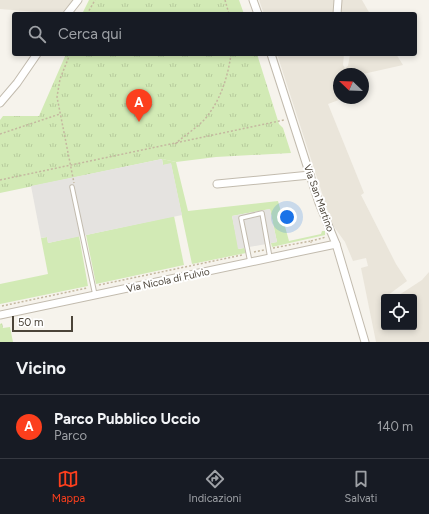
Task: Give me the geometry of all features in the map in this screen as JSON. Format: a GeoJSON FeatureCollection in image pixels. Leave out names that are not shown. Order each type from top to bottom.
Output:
{"type":"FeatureCollection","features":[{"type":"Feature","properties":{"kind":"street"},"geometry":{"type":"LineString","coordinates":[[69,12],[78,0]]}},
{"type":"Feature","properties":{"kind":"street"},"geometry":{"type":"LineString","coordinates":[[253,0],[257,12]]}},
{"type":"Feature","properties":{"kind":"street"},"geometry":{"type":"LineString","coordinates":[[337,12],[338,0]]}},
{"type":"Feature","properties":{"kind":"street"},"geometry":{"type":"LineString","coordinates":[[0,103],[17,83],[36,56]]}},
{"type":"Feature","properties":{"kind":"street","name":"Via San Martino"},"geometry":{"type":"LineString","coordinates":[[272,56],[310,175],[336,244],[365,342]]}},
{"type":"Feature","properties":{"kind":"street"},"geometry":{"type":"LineString","coordinates":[[217,184],[310,175]]}},
{"type":"Feature","properties":{"kind":"street","name":"Via Nicola di Fulvio"},"geometry":{"type":"LineString","coordinates":[[1,312],[95,295],[336,244]]}},
{"type":"Feature","properties":{"kind":"lane"},"geometry":{"type":"LineString","coordinates":[[73,187],[95,295]]}},
{"type":"Feature","properties":{"kind":"lane"},"geometry":{"type":"LineString","coordinates":[[250,262],[241,218],[262,214],[270,258]]}},
{"type":"Feature","properties":{"kind":"path"},"geometry":{"type":"LineString","coordinates":[[88,12],[94,0]]}},
{"type":"Feature","properties":{"kind":"path"},"geometry":{"type":"LineString","coordinates":[[225,0],[228,12]]}},
{"type":"Feature","properties":{"kind":"path"},"geometry":{"type":"LineString","coordinates":[[69,56],[60,80],[57,97],[71,164],[73,187]]}},
{"type":"Feature","properties":{"kind":"path"},"geometry":{"type":"LineString","coordinates":[[174,144],[204,119],[217,100],[229,74],[231,56]]}},
{"type":"Feature","properties":{"kind":"path"},"geometry":{"type":"LineString","coordinates":[[0,134],[60,114]]}},
{"type":"Feature","properties":{"kind":"path"},"geometry":{"type":"LineString","coordinates":[[0,180],[291,118]]}},
{"type":"Feature","properties":{"kind":"path"},"geometry":{"type":"LineString","coordinates":[[1,312],[1,306],[332,236]]}},
{"type":"Feature","properties":{"kind":"path"},"geometry":{"type":"LineString","coordinates":[[311,241],[312,245]]}},
{"type":"Feature","properties":{"kind":"shaded area"},"geometry":{"type":"Polygon","coordinates":[[[0,0],[73,0],[63,12],[37,12],[0,9],[0,0]]]}},
{"type":"Feature","properties":{"kind":"shaded area"},"geometry":{"type":"Polygon","coordinates":[[[259,0],[335,0],[334,12],[263,12],[259,0]]]}},
{"type":"Feature","properties":{"kind":"shaded area"},"geometry":{"type":"Polygon","coordinates":[[[341,0],[362,0],[369,12],[340,12],[341,0]]]}},
{"type":"Feature","properties":{"kind":"shaded area"},"geometry":{"type":"Polygon","coordinates":[[[278,56],[344,56],[343,65],[345,68],[333,68],[333,102],[328,104],[364,193],[361,195],[396,264],[407,281],[389,294],[381,294],[381,330],[417,330],[417,294],[401,294],[422,280],[429,272],[429,342],[376,342],[361,268],[368,266],[366,258],[353,261],[345,242],[332,224],[278,56]]]}},
{"type":"Feature","properties":{"kind":"shaded area"},"geometry":{"type":"Polygon","coordinates":[[[350,56],[397,56],[403,65],[369,73],[369,68],[345,68],[348,66],[350,56]]]}},
{"type":"Feature","properties":{"kind":"shaded area"},"geometry":{"type":"Polygon","coordinates":[[[162,159],[163,165],[171,163],[182,215],[48,243],[47,237],[41,238],[31,186],[162,159]]]}},
{"type":"Feature","properties":{"kind":"shaded area"},"geometry":{"type":"Polygon","coordinates":[[[270,209],[277,242],[238,249],[232,216],[270,209]]]}},
{"type":"Feature","properties":{"kind":"green space"},"geometry":{"type":"Polygon","coordinates":[[[89,0],[239,0],[243,12],[83,12],[89,0]]]}},
{"type":"Feature","properties":{"kind":"green space"},"geometry":{"type":"Polygon","coordinates":[[[65,56],[258,56],[279,124],[283,128],[291,153],[216,157],[176,162],[162,159],[0,193],[0,120],[3,116],[39,116],[65,56]]]}},
{"type":"Feature","properties":{"kind":"green space"},"geometry":{"type":"Polygon","coordinates":[[[162,159],[176,162],[188,211],[278,201],[289,241],[321,234],[322,231],[325,231],[325,235],[272,247],[271,243],[277,242],[270,209],[232,216],[239,249],[244,248],[246,253],[192,264],[171,164],[163,165],[162,159]]]}},
{"type":"Feature","properties":{"kind":"green space"},"geometry":{"type":"Polygon","coordinates":[[[174,216],[184,265],[96,284],[86,235],[174,216]]]}},
{"type":"Feature","properties":{"kind":"green space"},"geometry":{"type":"Polygon","coordinates":[[[79,236],[88,286],[0,304],[0,284],[48,274],[41,238],[47,237],[48,243],[79,236]]]}},
{"type":"Feature","properties":{"kind":"green space"},"geometry":{"type":"Polygon","coordinates":[[[2,323],[3,328],[10,327],[13,342],[0,342],[0,324],[2,323]]]}},
{"type":"Feature","properties":{"kind":"place","name":"Parco Pubblico Uccio"},"geometry":{"type":"Point","coordinates":[139,122]}}]}
